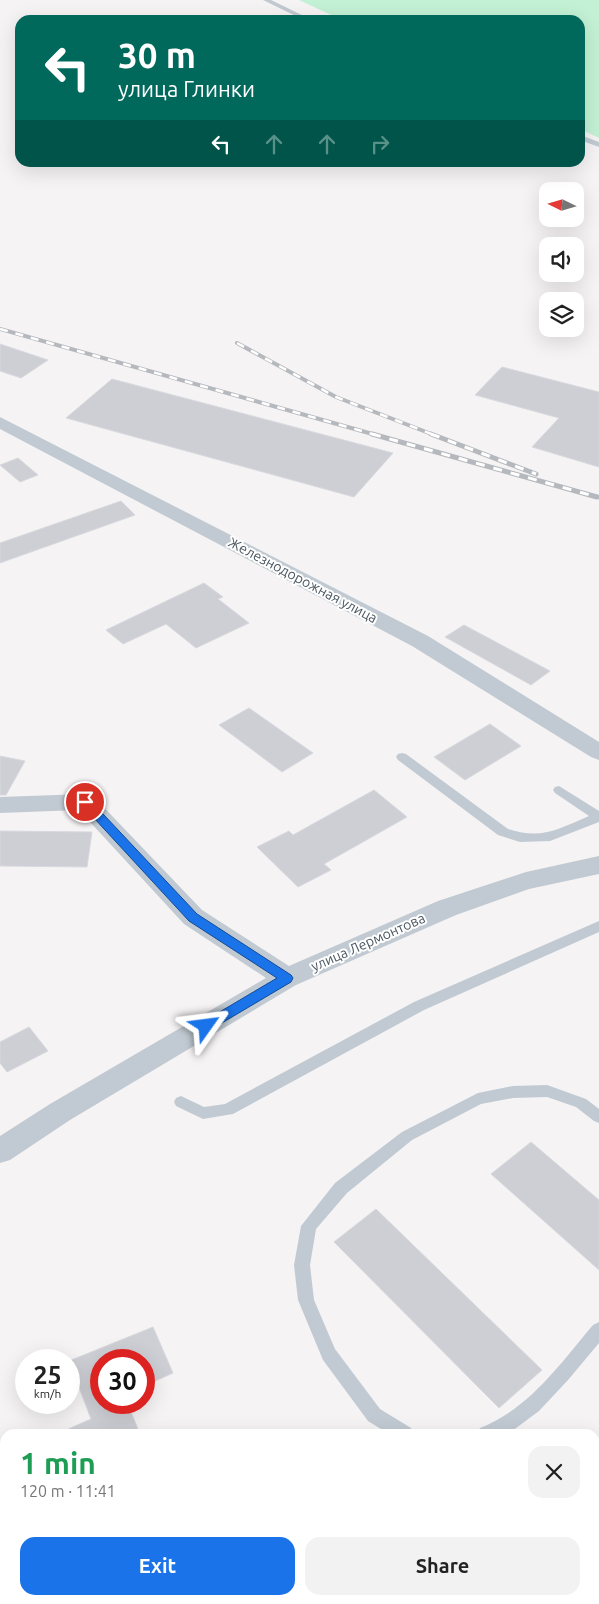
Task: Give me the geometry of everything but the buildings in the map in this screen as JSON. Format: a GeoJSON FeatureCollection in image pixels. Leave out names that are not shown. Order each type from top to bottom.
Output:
{"type":"FeatureCollection","features":[{"type":"Feature","properties":{"kind":"street","name":"Железнодорожная улица"},"geometry":{"type":"LineString","coordinates":[[0,422],[420,641],[599,752]]}},
{"type":"Feature","properties":{"kind":"street"},"geometry":{"type":"LineString","coordinates":[[0,805],[85,802],[193,917],[286,978]]}},
{"type":"Feature","properties":{"kind":"street","name":"улица Лермонтова"},"geometry":{"type":"LineString","coordinates":[[0,1151],[60,1112],[286,978],[447,908],[526,881],[599,865]]}},
{"type":"Feature","properties":{"kind":"lane"},"geometry":{"type":"LineString","coordinates":[[266,0],[298,15]]}},
{"type":"Feature","properties":{"kind":"lane"},"geometry":{"type":"LineString","coordinates":[[585,139],[599,145]]}},
{"type":"Feature","properties":{"kind":"lane"},"geometry":{"type":"LineString","coordinates":[[402,757],[503,832],[525,838],[550,837],[599,817]]}},
{"type":"Feature","properties":{"kind":"lane"},"geometry":{"type":"LineString","coordinates":[[559,790],[599,817]]}},
{"type":"Feature","properties":{"kind":"lane"},"geometry":{"type":"LineString","coordinates":[[181,1102],[203,1113],[228,1110],[419,1006],[599,926]]}},
{"type":"Feature","properties":{"kind":"lane"},"geometry":{"type":"LineString","coordinates":[[397,1429],[374,1415],[329,1354],[306,1300],[302,1265],[309,1226],[342,1188],[406,1136],[478,1099],[513,1092],[547,1091],[581,1102],[599,1117]]}},
{"type":"Feature","properties":{"kind":"lane"},"geometry":{"type":"LineString","coordinates":[[500,1429],[538,1401],[599,1330]]}},
{"type":"Feature","properties":{"kind":"green space"},"geometry":{"type":"Polygon","coordinates":[[[299,0],[599,0],[599,138],[585,131],[585,15],[331,15],[299,0]]]}},
{"type":"Feature","properties":{"kind":"railway"},"geometry":{"type":"LineString","coordinates":[[0,329],[376,435]]}},
{"type":"Feature","properties":{"kind":"railway"},"geometry":{"type":"LineString","coordinates":[[237,343],[336,397],[434,435]]}},
{"type":"Feature","properties":{"kind":"railway"},"geometry":{"type":"LineString","coordinates":[[372,434],[597,497]]}},
{"type":"Feature","properties":{"kind":"railway"},"geometry":{"type":"LineString","coordinates":[[431,434],[536,474]]}},
{"type":"Feature","properties":{"kind":"route"},"geometry":{"type":"LineString","coordinates":[[85,802],[193,917],[286,978],[206,1026]]}}]}
